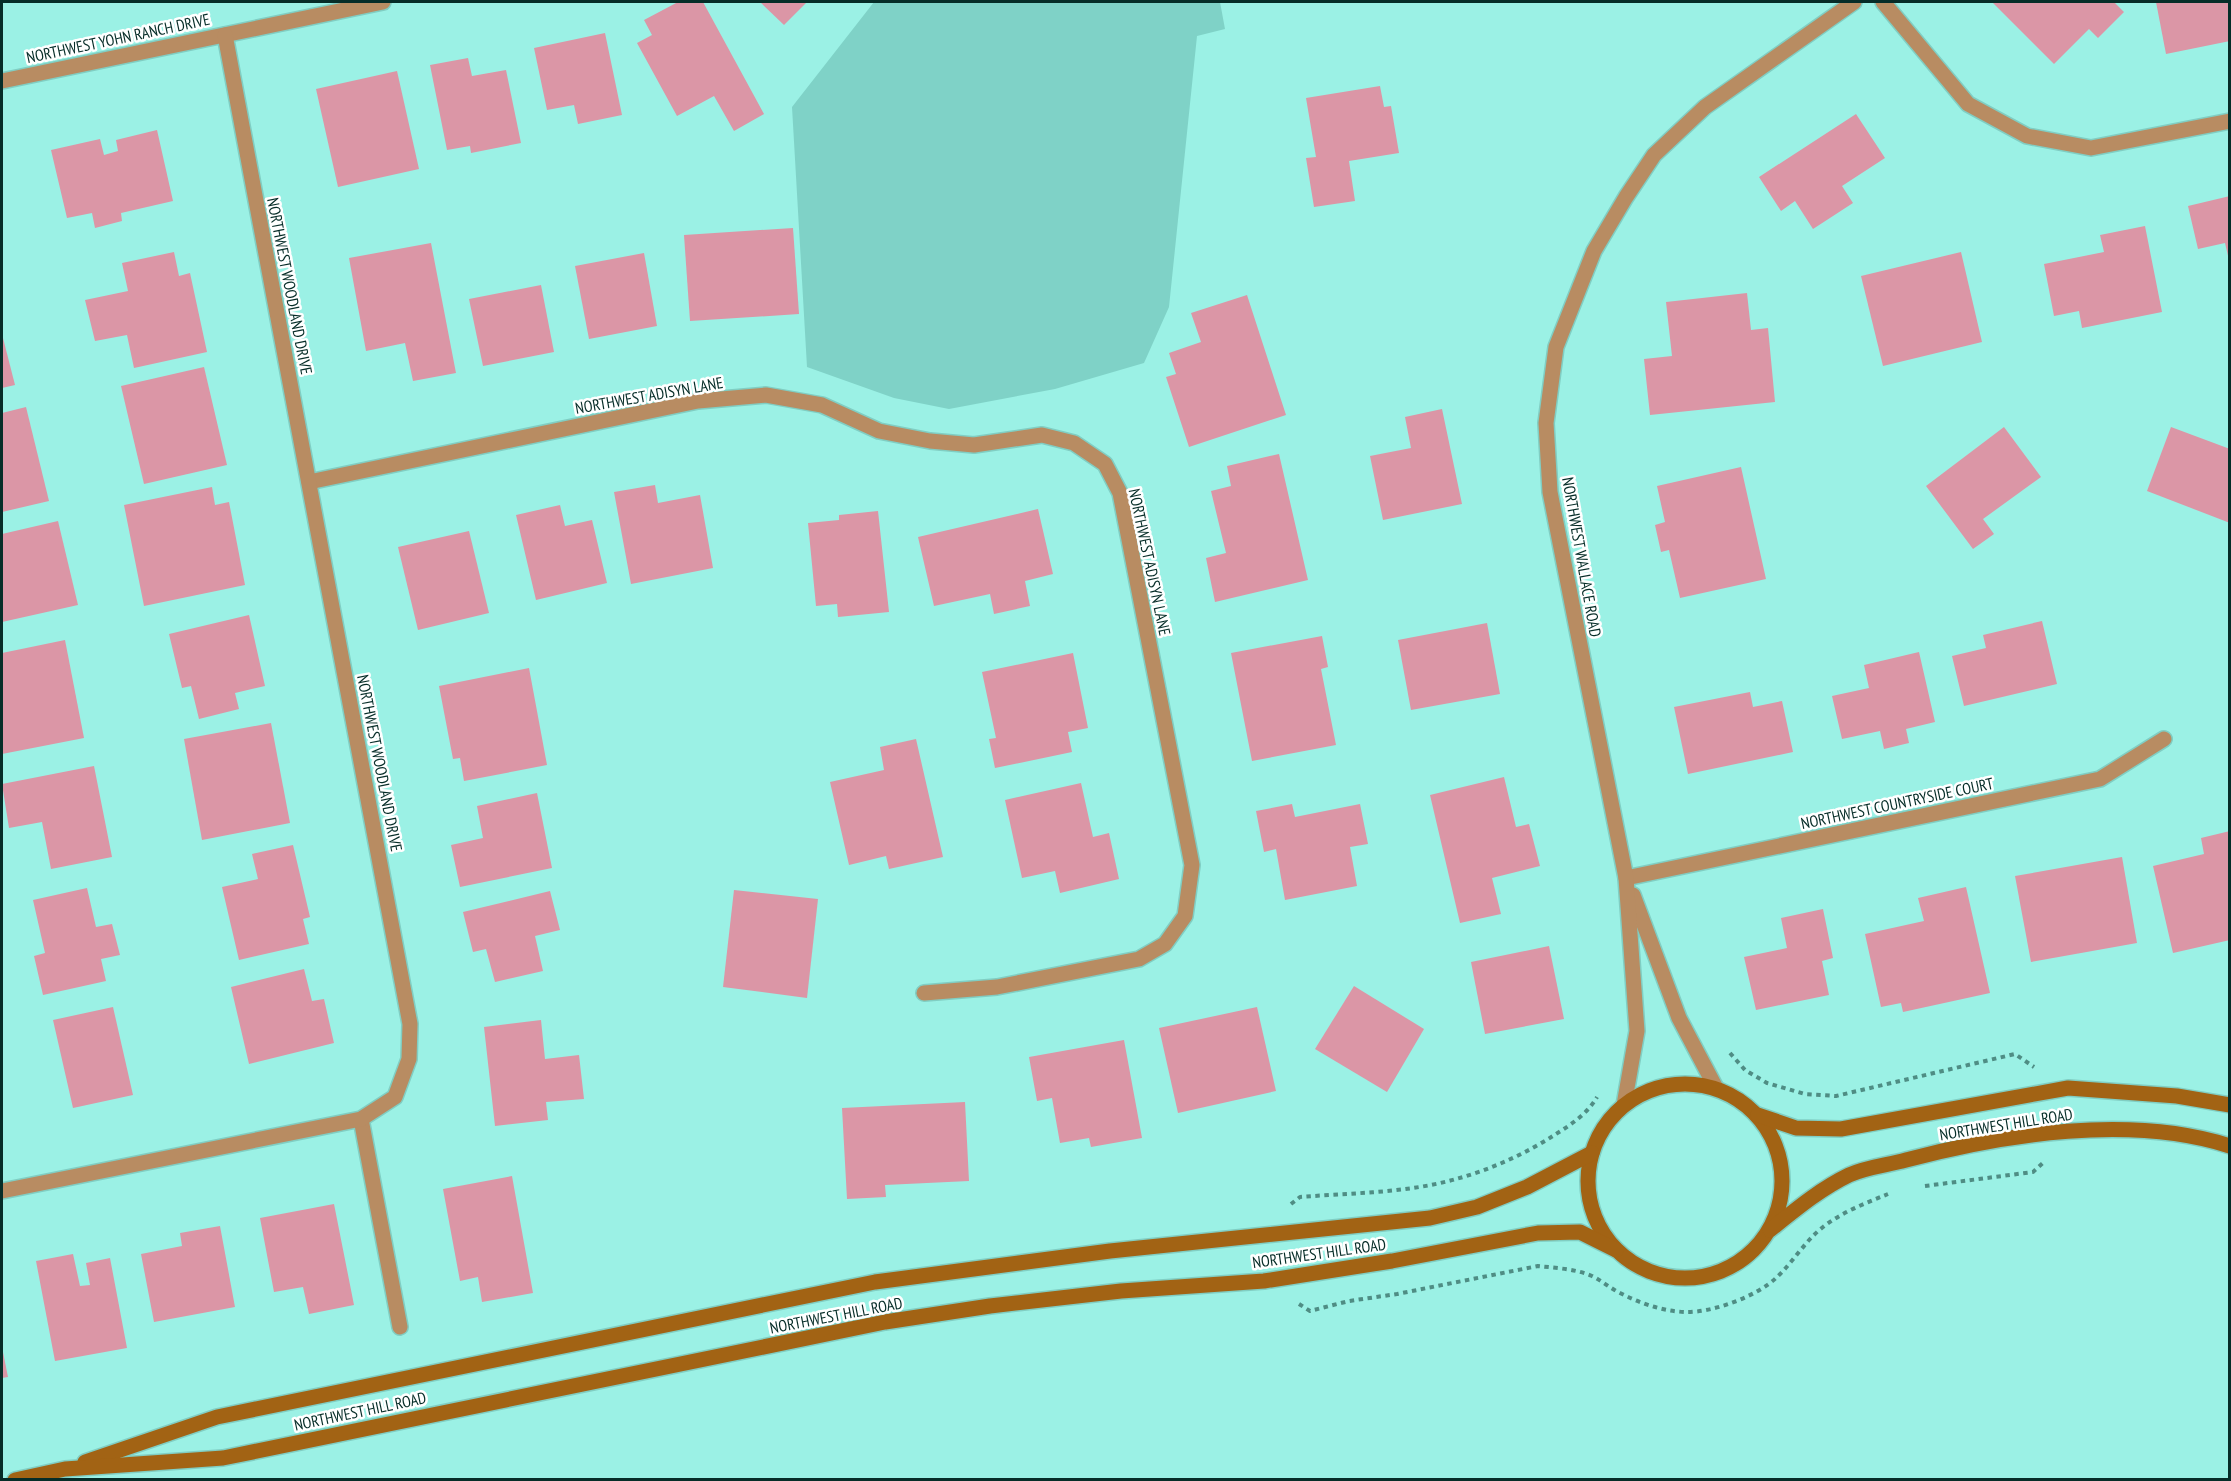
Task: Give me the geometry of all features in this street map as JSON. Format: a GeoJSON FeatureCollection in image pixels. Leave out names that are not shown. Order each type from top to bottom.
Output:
{"type":"FeatureCollection","features":[{"type":"Feature","properties":{"kind":"main road"},"geometry":{"type":"LineString","coordinates":[[1684,1083],[1716,1089],[1739,1099],[1758,1116],[1774,1141],[1782,1171],[1780,1202],[1770,1230],[1751,1253],[1726,1270],[1698,1278],[1668,1277],[1640,1267],[1616,1250],[1600,1229],[1591,1204],[1588,1179],[1592,1154],[1605,1127],[1624,1105],[1653,1089],[1684,1083]]}},
{"type":"Feature","properties":{"kind":"main road","name":"NORTHWEST HILL ROAD"},"geometry":{"type":"LineString","coordinates":[[1758,1116],[1796,1128],[1841,1129],[2068,1088],[2177,1096],[2229,1106]]}},
{"type":"Feature","properties":{"kind":"main road","name":"NORTHWEST HILL ROAD"},"geometry":{"type":"LineString","coordinates":[[1770,1230],[1812,1197],[1850,1174],[1963,1145],[2077,1130],[2166,1131],[2229,1146]]}},
{"type":"Feature","properties":{"kind":"main road","name":"NORTHWEST HILL ROAD"},"geometry":{"type":"LineString","coordinates":[[65,1474],[217,1417],[875,1282],[1087,1254],[1430,1218],[1477,1207],[1527,1187],[1592,1154]]}},
{"type":"Feature","properties":{"kind":"main road","name":"NORTHWEST HILL ROAD"},"geometry":{"type":"LineString","coordinates":[[15,1479],[223,1458],[885,1322],[990,1306],[1110,1292],[1264,1281],[1392,1261],[1538,1233],[1580,1232],[1616,1250]]}},
{"type":"Feature","properties":{"kind":"street","name":"NORTHWEST YOHN RANCH DRIVE"},"geometry":{"type":"LineString","coordinates":[[2,81],[383,2]]}},
{"type":"Feature","properties":{"kind":"street","name":"NORTHWEST WALLACE ROAD"},"geometry":{"type":"LineString","coordinates":[[1624,1105],[1637,1031],[1626,878],[1550,492],[1546,423],[1556,347],[1594,251],[1654,156],[1705,107],[1854,2]]}},
{"type":"Feature","properties":{"kind":"street"},"geometry":{"type":"LineString","coordinates":[[1883,2],[1968,104],[2027,136],[2091,148],[2229,121]]}},
{"type":"Feature","properties":{"kind":"street","name":"NORTHWEST WOODLAND DRIVE"},"geometry":{"type":"LineString","coordinates":[[2,1190],[361,1119],[395,1097],[409,1059],[410,1024],[225,35]]}},
{"type":"Feature","properties":{"kind":"street","name":"NORTHWEST ADISYN LANE"},"geometry":{"type":"LineString","coordinates":[[309,482],[698,400],[766,395],[822,405],[879,431],[930,441],[974,445],[1042,435],[1074,443],[1105,464],[1120,493],[1192,865],[1185,916],[1166,944],[1138,959],[998,987],[924,993]]}},
{"type":"Feature","properties":{"kind":"street","name":"NORTHWEST COUNTRYSIDE COURT"},"geometry":{"type":"LineString","coordinates":[[1626,878],[2100,779],[2164,739]]}},
{"type":"Feature","properties":{"kind":"street","name":"NORTHWEST WALLACE ROAD"},"geometry":{"type":"LineString","coordinates":[[1626,878],[1678,1018],[1716,1089]]}},
{"type":"Feature","properties":{"kind":"street"},"geometry":{"type":"LineString","coordinates":[[361,1119],[400,1327]]}},
{"type":"Feature","properties":{"kind":"path"},"geometry":{"type":"LineString","coordinates":[[1723,1044],[1745,1070],[1767,1083],[1805,1094],[1836,1096],[2015,1054],[2068,1088]]}},
{"type":"Feature","properties":{"kind":"path"},"geometry":{"type":"LineString","coordinates":[[1251,1236],[1300,1197],[1419,1187],[1455,1180],[1489,1168],[1539,1145],[1572,1124],[1592,1106],[1602,1087]]}},
{"type":"Feature","properties":{"kind":"path"},"geometry":{"type":"LineString","coordinates":[[1919,1187],[2033,1172],[2077,1130]]}},
{"type":"Feature","properties":{"kind":"path"},"geometry":{"type":"LineString","coordinates":[[1264,1281],[1310,1311],[1349,1301],[1397,1294],[1539,1266],[1561,1268],[1591,1276],[1619,1292],[1656,1308],[1687,1312],[1722,1306],[1757,1291],[1777,1278],[1807,1240],[1826,1224],[1862,1204],[1890,1194]]}},
{"type":"Feature","properties":{"kind":"shaded area"},"geometry":{"type":"Polygon","coordinates":[[[874,2],[1220,2],[1225,29],[1197,36],[1169,307],[1144,363],[1055,389],[949,409],[894,398],[807,367],[792,107],[874,2]]]}},
{"type":"Feature","properties":{"kind":"building"},"geometry":{"type":"Polygon","coordinates":[[[678,2],[703,2],[764,114],[734,131],[714,96],[677,116],[637,43],[652,35],[644,20],[678,2]]]}},
{"type":"Feature","properties":{"kind":"building"},"geometry":{"type":"Polygon","coordinates":[[[760,2],[807,2],[784,25],[760,2]]]}},
{"type":"Feature","properties":{"kind":"building"},"geometry":{"type":"Polygon","coordinates":[[[1992,2],[2114,2],[2124,12],[2098,38],[2089,29],[2054,64],[1992,2]]]}},
{"type":"Feature","properties":{"kind":"building"},"geometry":{"type":"Polygon","coordinates":[[[2156,2],[2230,2],[2230,41],[2166,54],[2156,2]]]}},
{"type":"Feature","properties":{"kind":"building"},"geometry":{"type":"Polygon","coordinates":[[[605,33],[622,115],[578,124],[574,105],[547,110],[534,48],[605,33]]]}},
{"type":"Feature","properties":{"kind":"building"},"geometry":{"type":"Polygon","coordinates":[[[468,58],[472,76],[506,70],[521,143],[471,153],[470,146],[447,150],[430,65],[468,58]]]}},
{"type":"Feature","properties":{"kind":"building"},"geometry":{"type":"Polygon","coordinates":[[[397,71],[419,169],[338,187],[316,89],[397,71]]]}},
{"type":"Feature","properties":{"kind":"building"},"geometry":{"type":"Polygon","coordinates":[[[1380,86],[1384,107],[1391,106],[1399,153],[1349,161],[1355,201],[1314,207],[1306,158],[1316,157],[1306,98],[1380,86]]]}},
{"type":"Feature","properties":{"kind":"building"},"geometry":{"type":"Polygon","coordinates":[[[1856,114],[1885,158],[1842,186],[1853,203],[1813,229],[1795,201],[1781,211],[1759,177],[1856,114]]]}},
{"type":"Feature","properties":{"kind":"building"},"geometry":{"type":"Polygon","coordinates":[[[157,130],[173,201],[121,213],[122,221],[95,228],[92,213],[67,218],[51,150],[100,139],[104,155],[118,151],[116,140],[157,130]]]}},
{"type":"Feature","properties":{"kind":"building"},"geometry":{"type":"Polygon","coordinates":[[[2230,196],[2229,260],[2225,243],[2198,249],[2188,206],[2230,196]]]}},
{"type":"Feature","properties":{"kind":"building"},"geometry":{"type":"Polygon","coordinates":[[[2145,226],[2162,312],[2082,328],[2079,311],[2054,316],[2044,264],[2104,252],[2100,235],[2145,226]]]}},
{"type":"Feature","properties":{"kind":"building"},"geometry":{"type":"Polygon","coordinates":[[[793,228],[799,314],[690,321],[684,235],[793,228]]]}},
{"type":"Feature","properties":{"kind":"building"},"geometry":{"type":"Polygon","coordinates":[[[431,243],[456,373],[413,381],[405,343],[366,351],[349,258],[431,243]]]}},
{"type":"Feature","properties":{"kind":"building"},"geometry":{"type":"Polygon","coordinates":[[[174,252],[179,276],[190,273],[207,352],[134,368],[127,335],[95,341],[85,300],[128,291],[122,263],[174,252]]]}},
{"type":"Feature","properties":{"kind":"building"},"geometry":{"type":"Polygon","coordinates":[[[1961,252],[1982,342],[1883,366],[1861,276],[1961,252]]]}},
{"type":"Feature","properties":{"kind":"building"},"geometry":{"type":"Polygon","coordinates":[[[644,253],[657,326],[589,339],[575,266],[644,253]]]}},
{"type":"Feature","properties":{"kind":"building"},"geometry":{"type":"Polygon","coordinates":[[[541,285],[554,352],[483,366],[469,299],[541,285]]]}},
{"type":"Feature","properties":{"kind":"building"},"geometry":{"type":"Polygon","coordinates":[[[1747,293],[1751,330],[1768,328],[1775,402],[1650,415],[1644,359],[1672,356],[1666,302],[1747,293]]]}},
{"type":"Feature","properties":{"kind":"building"},"geometry":{"type":"Polygon","coordinates":[[[1247,295],[1286,415],[1189,447],[1166,377],[1176,374],[1169,353],[1201,342],[1191,313],[1247,295]]]}},
{"type":"Feature","properties":{"kind":"building"},"geometry":{"type":"Polygon","coordinates":[[[2,334],[15,385],[2,388],[2,334]]]}},
{"type":"Feature","properties":{"kind":"building"},"geometry":{"type":"Polygon","coordinates":[[[204,367],[227,465],[144,484],[121,386],[204,367]]]}},
{"type":"Feature","properties":{"kind":"building"},"geometry":{"type":"Polygon","coordinates":[[[26,407],[49,501],[2,512],[2,413],[26,407]]]}},
{"type":"Feature","properties":{"kind":"building"},"geometry":{"type":"Polygon","coordinates":[[[1442,409],[1462,504],[1383,520],[1370,456],[1411,448],[1405,417],[1442,409]]]}},
{"type":"Feature","properties":{"kind":"building"},"geometry":{"type":"Polygon","coordinates":[[[2004,427],[2041,477],[1983,519],[1994,534],[1973,549],[1926,486],[2004,427]]]}},
{"type":"Feature","properties":{"kind":"building"},"geometry":{"type":"Polygon","coordinates":[[[2171,427],[2230,449],[2230,523],[2147,491],[2171,427]]]}},
{"type":"Feature","properties":{"kind":"building"},"geometry":{"type":"Polygon","coordinates":[[[1279,454],[1308,580],[1215,602],[1206,558],[1226,553],[1211,491],[1231,486],[1227,466],[1279,454]]]}},
{"type":"Feature","properties":{"kind":"building"},"geometry":{"type":"Polygon","coordinates":[[[1741,467],[1766,579],[1680,598],[1669,550],[1661,552],[1655,525],[1665,522],[1657,486],[1741,467]]]}},
{"type":"Feature","properties":{"kind":"building"},"geometry":{"type":"Polygon","coordinates":[[[655,485],[658,503],[700,495],[713,568],[631,584],[614,492],[655,485]]]}},
{"type":"Feature","properties":{"kind":"building"},"geometry":{"type":"Polygon","coordinates":[[[212,487],[215,505],[229,502],[245,585],[144,606],[124,505],[212,487]]]}},
{"type":"Feature","properties":{"kind":"building"},"geometry":{"type":"Polygon","coordinates":[[[560,505],[565,526],[592,520],[607,583],[536,600],[516,515],[560,505]]]}},
{"type":"Feature","properties":{"kind":"building"},"geometry":{"type":"Polygon","coordinates":[[[1038,509],[1053,574],[1025,581],[1030,606],[994,614],[990,594],[934,606],[918,537],[1038,509]]]}},
{"type":"Feature","properties":{"kind":"building"},"geometry":{"type":"Polygon","coordinates":[[[878,511],[889,612],[838,617],[837,604],[816,606],[808,523],[839,520],[839,515],[878,511]]]}},
{"type":"Feature","properties":{"kind":"building"},"geometry":{"type":"Polygon","coordinates":[[[58,521],[78,605],[2,622],[2,534],[58,521]]]}},
{"type":"Feature","properties":{"kind":"building"},"geometry":{"type":"Polygon","coordinates":[[[469,531],[489,613],[418,630],[398,547],[469,531]]]}},
{"type":"Feature","properties":{"kind":"building"},"geometry":{"type":"Polygon","coordinates":[[[249,615],[265,686],[235,693],[239,709],[199,719],[191,686],[182,688],[169,634],[249,615]]]}},
{"type":"Feature","properties":{"kind":"building"},"geometry":{"type":"Polygon","coordinates":[[[2042,621],[2057,684],[1964,706],[1952,656],[1986,648],[1983,635],[2042,621]]]}},
{"type":"Feature","properties":{"kind":"building"},"geometry":{"type":"Polygon","coordinates":[[[1487,623],[1500,694],[1411,710],[1398,640],[1487,623]]]}},
{"type":"Feature","properties":{"kind":"building"},"geometry":{"type":"Polygon","coordinates":[[[1322,636],[1328,667],[1321,669],[1336,745],[1252,761],[1231,653],[1322,636]]]}},
{"type":"Feature","properties":{"kind":"building"},"geometry":{"type":"Polygon","coordinates":[[[65,640],[84,738],[2,754],[2,653],[65,640]]]}},
{"type":"Feature","properties":{"kind":"building"},"geometry":{"type":"Polygon","coordinates":[[[1919,652],[1935,722],[1906,729],[1909,743],[1884,749],[1880,731],[1842,739],[1832,696],[1869,688],[1864,665],[1919,652]]]}},
{"type":"Feature","properties":{"kind":"building"},"geometry":{"type":"Polygon","coordinates":[[[1073,653],[1088,728],[1068,732],[1072,752],[995,768],[989,739],[996,738],[982,672],[1073,653]]]}},
{"type":"Feature","properties":{"kind":"building"},"geometry":{"type":"Polygon","coordinates":[[[529,668],[547,765],[464,781],[460,758],[453,759],[439,686],[529,668]]]}},
{"type":"Feature","properties":{"kind":"building"},"geometry":{"type":"Polygon","coordinates":[[[1750,692],[1753,707],[1782,701],[1793,752],[1688,774],[1674,707],[1750,692]]]}},
{"type":"Feature","properties":{"kind":"building"},"geometry":{"type":"Polygon","coordinates":[[[271,723],[290,823],[202,840],[184,739],[271,723]]]}},
{"type":"Feature","properties":{"kind":"building"},"geometry":{"type":"Polygon","coordinates":[[[916,739],[943,857],[889,869],[886,856],[849,865],[830,782],[884,770],[880,747],[916,739]]]}},
{"type":"Feature","properties":{"kind":"building"},"geometry":{"type":"Polygon","coordinates":[[[94,766],[112,857],[51,869],[42,822],[9,828],[2,784],[94,766]]]}},
{"type":"Feature","properties":{"kind":"building"},"geometry":{"type":"Polygon","coordinates":[[[1504,777],[1516,827],[1529,824],[1540,866],[1492,878],[1501,914],[1460,923],[1430,795],[1504,777]]]}},
{"type":"Feature","properties":{"kind":"building"},"geometry":{"type":"Polygon","coordinates":[[[1081,783],[1093,837],[1109,833],[1119,879],[1060,893],[1055,871],[1022,878],[1005,800],[1081,783]]]}},
{"type":"Feature","properties":{"kind":"building"},"geometry":{"type":"Polygon","coordinates":[[[537,793],[552,868],[460,887],[451,845],[483,838],[477,806],[537,793]]]}},
{"type":"Feature","properties":{"kind":"building"},"geometry":{"type":"Polygon","coordinates":[[[1292,804],[1295,817],[1360,804],[1368,844],[1350,847],[1357,886],[1285,900],[1276,849],[1264,852],[1256,811],[1292,804]]]}},
{"type":"Feature","properties":{"kind":"building"},"geometry":{"type":"Polygon","coordinates":[[[2230,831],[2230,940],[2173,953],[2153,866],[2204,854],[2201,838],[2230,831]]]}},
{"type":"Feature","properties":{"kind":"building"},"geometry":{"type":"Polygon","coordinates":[[[293,845],[310,917],[303,919],[309,944],[239,960],[222,887],[258,879],[252,854],[293,845]]]}},
{"type":"Feature","properties":{"kind":"building"},"geometry":{"type":"Polygon","coordinates":[[[2122,857],[2137,943],[2031,962],[2015,876],[2122,857]]]}},
{"type":"Feature","properties":{"kind":"building"},"geometry":{"type":"Polygon","coordinates":[[[1966,887],[1990,993],[1903,1012],[1901,1003],[1881,1007],[1865,934],[1924,921],[1918,898],[1966,887]]]}},
{"type":"Feature","properties":{"kind":"building"},"geometry":{"type":"Polygon","coordinates":[[[87,888],[96,927],[112,924],[120,955],[101,959],[106,981],[43,995],[34,956],[45,953],[33,900],[87,888]]]}},
{"type":"Feature","properties":{"kind":"building"},"geometry":{"type":"Polygon","coordinates":[[[734,890],[818,899],[807,998],[723,987],[734,890]]]}},
{"type":"Feature","properties":{"kind":"building"},"geometry":{"type":"Polygon","coordinates":[[[550,891],[560,930],[535,936],[543,971],[495,982],[486,949],[473,952],[463,912],[550,891]]]}},
{"type":"Feature","properties":{"kind":"building"},"geometry":{"type":"Polygon","coordinates":[[[1823,909],[1833,958],[1822,961],[1829,995],[1756,1010],[1744,957],[1787,948],[1781,918],[1823,909]]]}},
{"type":"Feature","properties":{"kind":"building"},"geometry":{"type":"Polygon","coordinates":[[[1549,946],[1564,1019],[1485,1034],[1471,962],[1549,946]]]}},
{"type":"Feature","properties":{"kind":"building"},"geometry":{"type":"Polygon","coordinates":[[[304,969],[312,1001],[324,999],[334,1043],[249,1064],[231,987],[304,969]]]}},
{"type":"Feature","properties":{"kind":"building"},"geometry":{"type":"Polygon","coordinates":[[[1354,986],[1424,1029],[1387,1092],[1315,1049],[1354,986]]]}},
{"type":"Feature","properties":{"kind":"building"},"geometry":{"type":"Polygon","coordinates":[[[113,1007],[133,1095],[73,1108],[53,1020],[113,1007]]]}},
{"type":"Feature","properties":{"kind":"building"},"geometry":{"type":"Polygon","coordinates":[[[1257,1007],[1276,1091],[1178,1113],[1159,1028],[1257,1007]]]}},
{"type":"Feature","properties":{"kind":"building"},"geometry":{"type":"Polygon","coordinates":[[[541,1020],[545,1059],[579,1055],[584,1099],[546,1102],[548,1120],[495,1126],[484,1027],[541,1020]]]}},
{"type":"Feature","properties":{"kind":"building"},"geometry":{"type":"Polygon","coordinates":[[[1124,1040],[1142,1138],[1091,1147],[1089,1138],[1060,1143],[1052,1098],[1037,1101],[1029,1057],[1124,1040]]]}},
{"type":"Feature","properties":{"kind":"building"},"geometry":{"type":"Polygon","coordinates":[[[965,1102],[969,1181],[885,1185],[886,1197],[847,1199],[842,1108],[965,1102]]]}},
{"type":"Feature","properties":{"kind":"building"},"geometry":{"type":"Polygon","coordinates":[[[512,1176],[533,1293],[482,1302],[478,1277],[460,1281],[443,1189],[512,1176]]]}},
{"type":"Feature","properties":{"kind":"building"},"geometry":{"type":"Polygon","coordinates":[[[334,1204],[354,1305],[309,1314],[303,1287],[274,1292],[260,1218],[334,1204]]]}},
{"type":"Feature","properties":{"kind":"building"},"geometry":{"type":"Polygon","coordinates":[[[220,1226],[235,1307],[154,1322],[141,1254],[182,1246],[180,1233],[220,1226]]]}},
{"type":"Feature","properties":{"kind":"building"},"geometry":{"type":"Polygon","coordinates":[[[73,1254],[80,1286],[90,1285],[86,1263],[110,1258],[127,1348],[55,1361],[36,1261],[73,1254]]]}},
{"type":"Feature","properties":{"kind":"building"},"geometry":{"type":"Polygon","coordinates":[[[2,1347],[8,1377],[2,1378],[2,1347]]]}}]}
